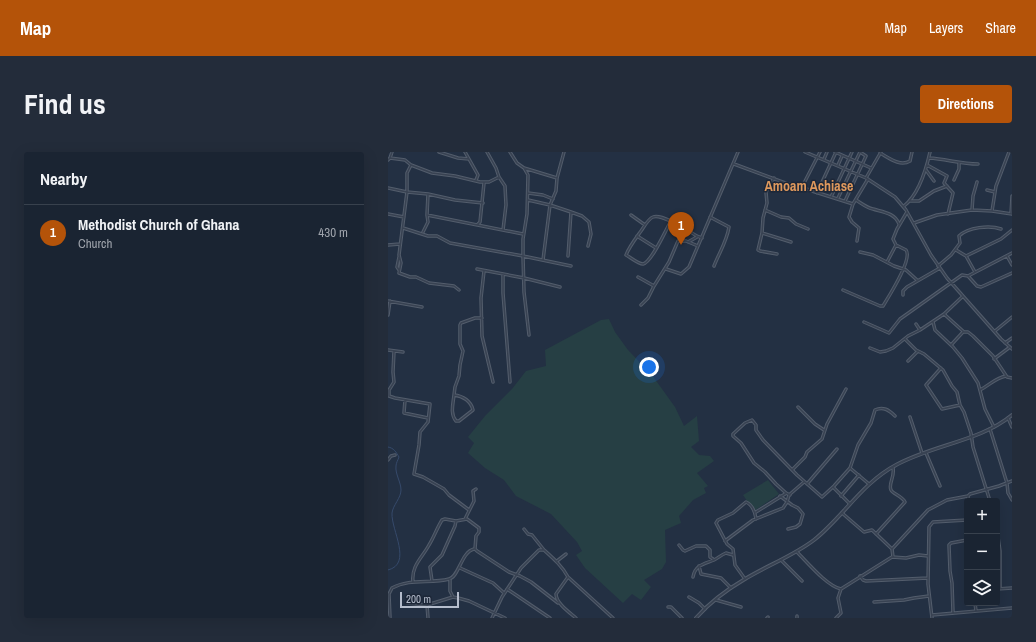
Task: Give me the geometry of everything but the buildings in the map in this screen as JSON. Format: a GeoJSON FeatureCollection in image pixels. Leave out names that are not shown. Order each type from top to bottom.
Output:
{"type":"FeatureCollection","features":[{"type":"Feature","properties":{"kind":"street"},"geometry":{"type":"LineString","coordinates":[[392,152],[389,159],[405,160],[411,165],[432,173],[455,176],[484,183],[498,177]]}},
{"type":"Feature","properties":{"kind":"street"},"geometry":{"type":"LineString","coordinates":[[439,152],[458,158],[469,159]]}},
{"type":"Feature","properties":{"kind":"street"},"geometry":{"type":"LineString","coordinates":[[465,152],[472,162],[478,176],[476,181]]}},
{"type":"Feature","properties":{"kind":"street"},"geometry":{"type":"LineString","coordinates":[[487,152],[490,160],[496,168],[498,177],[504,183],[506,190],[503,230]]}},
{"type":"Feature","properties":{"kind":"street"},"geometry":{"type":"LineString","coordinates":[[510,152],[517,163],[524,168],[557,178]]}},
{"type":"Feature","properties":{"kind":"street"},"geometry":{"type":"LineString","coordinates":[[544,260],[550,205],[555,194],[557,178],[564,152]]}},
{"type":"Feature","properties":{"kind":"street"},"geometry":{"type":"LineString","coordinates":[[666,269],[680,274],[689,267],[738,152]]}},
{"type":"Feature","properties":{"kind":"street"},"geometry":{"type":"LineString","coordinates":[[805,152],[811,153],[867,179],[889,193],[904,206],[938,266],[962,297],[981,315],[1011,348],[994,359]]}},
{"type":"Feature","properties":{"kind":"street"},"geometry":{"type":"LineString","coordinates":[[802,187],[820,152]]}},
{"type":"Feature","properties":{"kind":"street"},"geometry":{"type":"LineString","coordinates":[[824,159],[827,152]]}},
{"type":"Feature","properties":{"kind":"street"},"geometry":{"type":"LineString","coordinates":[[817,193],[836,152],[871,168]]}},
{"type":"Feature","properties":{"kind":"street"},"geometry":{"type":"LineString","coordinates":[[831,197],[852,152]]}},
{"type":"Feature","properties":{"kind":"street"},"geometry":{"type":"LineString","coordinates":[[838,198],[860,152],[866,155],[845,201]]}},
{"type":"Feature","properties":{"kind":"street"},"geometry":{"type":"LineString","coordinates":[[857,241],[859,228],[849,218],[871,168],[880,153],[896,161],[904,163],[910,161],[912,152]]}},
{"type":"Feature","properties":{"kind":"street"},"geometry":{"type":"LineString","coordinates":[[904,206],[909,201],[926,170],[930,152]]}},
{"type":"Feature","properties":{"kind":"street"},"geometry":{"type":"LineString","coordinates":[[992,211],[994,192],[1009,152]]}},
{"type":"Feature","properties":{"kind":"street"},"geometry":{"type":"LineString","coordinates":[[838,165],[842,155]]}},
{"type":"Feature","properties":{"kind":"street"},"geometry":{"type":"LineString","coordinates":[[929,158],[940,158],[959,163],[978,164]]}},
{"type":"Feature","properties":{"kind":"street"},"geometry":{"type":"LineString","coordinates":[[954,180],[959,169],[959,163]]}},
{"type":"Feature","properties":{"kind":"street"},"geometry":{"type":"LineString","coordinates":[[734,164],[788,184],[854,204]]}},
{"type":"Feature","properties":{"kind":"street"},"geometry":{"type":"LineString","coordinates":[[411,165],[407,173],[407,192],[399,257],[401,263],[399,270],[400,275],[416,277],[429,283],[448,284],[459,290]]}},
{"type":"Feature","properties":{"kind":"street"},"geometry":{"type":"LineString","coordinates":[[927,165],[947,176],[944,182],[953,193],[948,214]]}},
{"type":"Feature","properties":{"kind":"street"},"geometry":{"type":"LineString","coordinates":[[524,168],[528,175],[528,200],[523,234],[523,256],[529,335]]}},
{"type":"Feature","properties":{"kind":"street"},"geometry":{"type":"LineString","coordinates":[[926,170],[934,181]]}},
{"type":"Feature","properties":{"kind":"street"},"geometry":{"type":"LineString","coordinates":[[774,178],[766,192],[767,203],[763,218],[759,250],[777,254]]}},
{"type":"Feature","properties":{"kind":"street"},"geometry":{"type":"LineString","coordinates":[[972,210],[973,196],[977,182]]}},
{"type":"Feature","properties":{"kind":"street"},"geometry":{"type":"LineString","coordinates":[[482,227],[480,222],[484,183]]}},
{"type":"Feature","properties":{"kind":"street"},"geometry":{"type":"LineString","coordinates":[[909,201],[919,201],[934,191],[947,186]]}},
{"type":"Feature","properties":{"kind":"street"},"geometry":{"type":"LineString","coordinates":[[388,188],[455,200],[483,203]]}},
{"type":"Feature","properties":{"kind":"street"},"geometry":{"type":"LineString","coordinates":[[987,190],[994,192]]}},
{"type":"Feature","properties":{"kind":"street"},"geometry":{"type":"LineString","coordinates":[[528,193],[553,199]]}},
{"type":"Feature","properties":{"kind":"street"},"geometry":{"type":"LineString","coordinates":[[422,233],[428,222],[428,194]]}},
{"type":"Feature","properties":{"kind":"street"},"geometry":{"type":"LineString","coordinates":[[549,197],[555,194]]}},
{"type":"Feature","properties":{"kind":"street"},"geometry":{"type":"LineString","coordinates":[[913,223],[937,215],[972,210],[1011,214],[1012,196]]}},
{"type":"Feature","properties":{"kind":"street"},"geometry":{"type":"LineString","coordinates":[[528,200],[550,205],[582,216],[589,222],[590,234],[588,246]]}},
{"type":"Feature","properties":{"kind":"street"},"geometry":{"type":"LineString","coordinates":[[856,200],[872,209],[887,212],[900,224]]}},
{"type":"Feature","properties":{"kind":"street"},"geometry":{"type":"LineString","coordinates":[[765,210],[781,217],[789,218],[796,224],[808,229]]}},
{"type":"Feature","properties":{"kind":"street"},"geometry":{"type":"LineString","coordinates":[[568,256],[571,212]]}},
{"type":"Feature","properties":{"kind":"street"},"geometry":{"type":"LineString","coordinates":[[843,290],[882,306],[896,284],[908,254],[906,250],[896,245],[893,238],[907,212]]}},
{"type":"Feature","properties":{"kind":"street"},"geometry":{"type":"LineString","coordinates":[[388,214],[404,217]]}},
{"type":"Feature","properties":{"kind":"street"},"geometry":{"type":"LineString","coordinates":[[427,215],[523,234]]}},
{"type":"Feature","properties":{"kind":"street"},"geometry":{"type":"LineString","coordinates":[[631,215],[645,225]]}},
{"type":"Feature","properties":{"kind":"street"},"geometry":{"type":"LineString","coordinates":[[671,221],[656,248],[646,262],[643,264],[640,263],[626,254],[645,225],[655,216],[660,216],[671,221],[702,238]]}},
{"type":"Feature","properties":{"kind":"street"},"geometry":{"type":"LineString","coordinates":[[710,217],[727,225],[729,228],[727,238],[714,266]]}},
{"type":"Feature","properties":{"kind":"street"},"geometry":{"type":"LineString","coordinates":[[477,225],[480,222]]}},
{"type":"Feature","properties":{"kind":"street"},"geometry":{"type":"LineString","coordinates":[[403,228],[428,236],[437,236],[450,243],[571,266]]}},
{"type":"Feature","properties":{"kind":"street"},"geometry":{"type":"LineString","coordinates":[[938,266],[956,250],[960,243],[959,236],[968,230],[990,228],[1001,229]]}},
{"type":"Feature","properties":{"kind":"street"},"geometry":{"type":"LineString","coordinates":[[966,256],[1001,239],[1012,230]]}},
{"type":"Feature","properties":{"kind":"street"},"geometry":{"type":"LineString","coordinates":[[762,233],[791,242]]}},
{"type":"Feature","properties":{"kind":"street"},"geometry":{"type":"LineString","coordinates":[[637,236],[656,248]]}},
{"type":"Feature","properties":{"kind":"street"},"geometry":{"type":"LineString","coordinates":[[688,242],[697,236]]}},
{"type":"Feature","properties":{"kind":"street"},"geometry":{"type":"LineString","coordinates":[[641,305],[666,269],[678,242],[683,240],[698,246]]}},
{"type":"Feature","properties":{"kind":"street"},"geometry":{"type":"LineString","coordinates":[[388,245],[400,244]]}},
{"type":"Feature","properties":{"kind":"street"},"geometry":{"type":"LineString","coordinates":[[887,262],[896,245]]}},
{"type":"Feature","properties":{"kind":"street"},"geometry":{"type":"LineString","coordinates":[[956,250],[966,256],[975,272]]}},
{"type":"Feature","properties":{"kind":"street"},"geometry":{"type":"LineString","coordinates":[[860,252],[874,256],[903,269],[909,272],[917,280]]}},
{"type":"Feature","properties":{"kind":"street"},"geometry":{"type":"LineString","coordinates":[[968,276],[1012,253]]}},
{"type":"Feature","properties":{"kind":"street"},"geometry":{"type":"LineString","coordinates":[[1007,256],[1012,265]]}},
{"type":"Feature","properties":{"kind":"street"},"geometry":{"type":"LineString","coordinates":[[903,295],[903,292],[907,287],[940,268]]}},
{"type":"Feature","properties":{"kind":"street"},"geometry":{"type":"LineString","coordinates":[[477,269],[560,287]]}},
{"type":"Feature","properties":{"kind":"street"},"geometry":{"type":"LineString","coordinates":[[484,271],[481,298],[482,336],[493,382]]}},
{"type":"Feature","properties":{"kind":"street"},"geometry":{"type":"LineString","coordinates":[[864,322],[889,333],[900,319],[962,275],[968,276],[977,286],[981,287],[1012,273]]}},
{"type":"Feature","properties":{"kind":"street"},"geometry":{"type":"LineString","coordinates":[[503,274],[502,288],[510,382]]}},
{"type":"Feature","properties":{"kind":"street"},"geometry":{"type":"LineString","coordinates":[[638,277],[654,286]]}},
{"type":"Feature","properties":{"kind":"street"},"geometry":{"type":"LineString","coordinates":[[870,348],[882,352],[893,348],[944,314],[962,297]]}},
{"type":"Feature","properties":{"kind":"street"},"geometry":{"type":"LineString","coordinates":[[388,315],[389,301],[422,307]]}},
{"type":"Feature","properties":{"kind":"street"},"geometry":{"type":"LineString","coordinates":[[944,314],[964,332],[968,332],[973,336],[994,359],[1006,376],[1008,378],[1012,378]]}},
{"type":"Feature","properties":{"kind":"street"},"geometry":{"type":"LineString","coordinates":[[994,331],[1012,317]]}},
{"type":"Feature","properties":{"kind":"street"},"geometry":{"type":"LineString","coordinates":[[454,395],[468,400],[472,405],[473,410],[459,421],[454,420],[453,414],[454,395],[463,351],[460,344],[460,325],[461,323],[475,318],[482,318]]}},
{"type":"Feature","properties":{"kind":"street"},"geometry":{"type":"LineString","coordinates":[[933,322],[935,330],[951,345],[964,361],[979,385],[985,409],[994,427]]}},
{"type":"Feature","properties":{"kind":"street"},"geometry":{"type":"LineString","coordinates":[[916,324],[920,330]]}},
{"type":"Feature","properties":{"kind":"street"},"geometry":{"type":"LineString","coordinates":[[951,345],[964,332]]}},
{"type":"Feature","properties":{"kind":"street"},"geometry":{"type":"LineString","coordinates":[[1005,343],[1012,338]]}},
{"type":"Feature","properties":{"kind":"street"},"geometry":{"type":"LineString","coordinates":[[905,339],[916,350],[944,370],[952,386],[957,392],[989,498]]}},
{"type":"Feature","properties":{"kind":"street"},"geometry":{"type":"LineString","coordinates":[[388,350],[403,352]]}},
{"type":"Feature","properties":{"kind":"street"},"geometry":{"type":"LineString","coordinates":[[394,351],[394,382],[389,390],[388,394],[390,397],[430,403],[428,422],[420,432],[414,474],[423,476],[444,489],[449,495],[469,510]]}},
{"type":"Feature","properties":{"kind":"street"},"geometry":{"type":"LineString","coordinates":[[908,361],[919,351]]}},
{"type":"Feature","properties":{"kind":"street"},"geometry":{"type":"LineString","coordinates":[[941,368],[926,385],[942,409],[960,405]]}},
{"type":"Feature","properties":{"kind":"street"},"geometry":{"type":"LineString","coordinates":[[980,390],[994,380],[1006,376]]}},
{"type":"Feature","properties":{"kind":"street"},"geometry":{"type":"LineString","coordinates":[[792,470],[805,457],[807,452],[822,439],[824,430],[846,389]]}},
{"type":"Feature","properties":{"kind":"street"},"geometry":{"type":"LineString","coordinates":[[405,400],[404,413],[428,418]]}},
{"type":"Feature","properties":{"kind":"street"},"geometry":{"type":"LineString","coordinates":[[798,407],[815,424],[824,430]]}},
{"type":"Feature","properties":{"kind":"street"},"geometry":{"type":"LineString","coordinates":[[790,495],[754,464],[747,450],[733,436],[733,434],[745,423],[752,420],[756,425],[756,430],[761,438],[804,482],[822,497],[833,488],[850,468],[858,445],[871,423],[875,410],[888,410],[895,416]]}},
{"type":"Feature","properties":{"kind":"street"},"geometry":{"type":"LineString","coordinates":[[696,618],[731,588],[797,552],[819,536],[869,484],[892,467],[922,453],[990,429],[1012,414]]}},
{"type":"Feature","properties":{"kind":"street"},"geometry":{"type":"LineString","coordinates":[[910,416],[922,453]]}},
{"type":"Feature","properties":{"kind":"street"},"geometry":{"type":"LineString","coordinates":[[1008,418],[1012,426]]}},
{"type":"Feature","properties":{"kind":"street"},"geometry":{"type":"LineString","coordinates":[[990,429],[1007,483],[1008,493],[1012,500]]}},
{"type":"Feature","properties":{"kind":"street"},"geometry":{"type":"LineString","coordinates":[[807,484],[837,449]]}},
{"type":"Feature","properties":{"kind":"street"},"geometry":{"type":"LineString","coordinates":[[926,452],[932,463],[940,486]]}},
{"type":"Feature","properties":{"kind":"street"},"geometry":{"type":"LineString","coordinates":[[388,460],[391,456],[395,455]]}},
{"type":"Feature","properties":{"kind":"street"},"geometry":{"type":"LineString","coordinates":[[876,534],[905,502],[899,495],[891,490],[891,482],[894,476],[892,467]]}},
{"type":"Feature","properties":{"kind":"street"},"geometry":{"type":"LineString","coordinates":[[850,468],[869,484]]}},
{"type":"Feature","properties":{"kind":"street"},"geometry":{"type":"LineString","coordinates":[[841,496],[859,475]]}},
{"type":"Feature","properties":{"kind":"street"},"geometry":{"type":"LineString","coordinates":[[892,549],[928,510],[947,500],[968,496],[970,494],[1012,481]]}},
{"type":"Feature","properties":{"kind":"street"},"geometry":{"type":"LineString","coordinates":[[725,541],[756,519],[782,509],[788,501],[790,495],[804,482]]}},
{"type":"Feature","properties":{"kind":"street"},"geometry":{"type":"LineString","coordinates":[[833,488],[850,504]]}},
{"type":"Feature","properties":{"kind":"street"},"geometry":{"type":"LineString","coordinates":[[465,519],[474,501],[473,491],[476,489]]}},
{"type":"Feature","properties":{"kind":"street"},"geometry":{"type":"LineString","coordinates":[[756,512],[786,493]]}},
{"type":"Feature","properties":{"kind":"street"},"geometry":{"type":"LineString","coordinates":[[780,496],[800,509],[802,512],[803,517],[800,524],[788,529]]}},
{"type":"Feature","properties":{"kind":"street"},"geometry":{"type":"LineString","coordinates":[[745,579],[736,567],[733,555],[734,549],[725,541],[716,522],[733,513],[746,502],[756,512],[756,519]]}},
{"type":"Feature","properties":{"kind":"street"},"geometry":{"type":"LineString","coordinates":[[842,513],[863,532],[871,530],[876,534],[892,549],[893,557]]}},
{"type":"Feature","properties":{"kind":"street"},"geometry":{"type":"LineString","coordinates":[[413,582],[412,573],[414,568],[428,547],[442,520],[445,519],[456,521],[465,519],[469,520],[479,528],[479,532],[476,536],[475,549]]}},
{"type":"Feature","properties":{"kind":"street"},"geometry":{"type":"LineString","coordinates":[[932,618],[928,578],[928,528],[931,523],[964,520]]}},
{"type":"Feature","properties":{"kind":"street"},"geometry":{"type":"LineString","coordinates":[[432,581],[430,567],[442,555],[456,521]]}},
{"type":"Feature","properties":{"kind":"street"},"geometry":{"type":"LineString","coordinates":[[524,529],[528,534],[532,535],[544,550],[557,561],[568,577],[613,618]]}},
{"type":"Feature","properties":{"kind":"street"},"geometry":{"type":"LineString","coordinates":[[998,534],[1000,551],[1000,570]]}},
{"type":"Feature","properties":{"kind":"street"},"geometry":{"type":"LineString","coordinates":[[953,613],[949,545],[951,542],[964,540]]}},
{"type":"Feature","properties":{"kind":"street"},"geometry":{"type":"LineString","coordinates":[[492,618],[504,593],[525,564],[539,550],[541,545]]}},
{"type":"Feature","properties":{"kind":"street"},"geometry":{"type":"LineString","coordinates":[[679,545],[685,551],[696,546],[706,546],[710,550],[710,557],[714,560]]}},
{"type":"Feature","properties":{"kind":"street"},"geometry":{"type":"LineString","coordinates":[[390,618],[389,594],[392,588],[413,582],[436,582],[450,579],[459,568],[468,552],[475,549]]}},
{"type":"Feature","properties":{"kind":"street"},"geometry":{"type":"LineString","coordinates":[[475,549],[502,568],[535,584],[576,618]]}},
{"type":"Feature","properties":{"kind":"street"},"geometry":{"type":"LineString","coordinates":[[539,550],[544,550]]}},
{"type":"Feature","properties":{"kind":"street"},"geometry":{"type":"LineString","coordinates":[[797,552],[829,583],[841,589]]}},
{"type":"Feature","properties":{"kind":"street"},"geometry":{"type":"LineString","coordinates":[[693,577],[695,569],[704,563],[714,560],[726,553],[733,555]]}},
{"type":"Feature","properties":{"kind":"street"},"geometry":{"type":"LineString","coordinates":[[557,561],[566,554]]}},
{"type":"Feature","properties":{"kind":"street"},"geometry":{"type":"LineString","coordinates":[[836,618],[841,613],[838,596],[841,589],[860,576],[893,557],[906,558],[923,555],[928,556]]}},
{"type":"Feature","properties":{"kind":"street"},"geometry":{"type":"LineString","coordinates":[[781,560],[802,581]]}},
{"type":"Feature","properties":{"kind":"street"},"geometry":{"type":"LineString","coordinates":[[699,566],[701,574],[721,578],[731,588]]}},
{"type":"Feature","properties":{"kind":"street"},"geometry":{"type":"LineString","coordinates":[[459,568],[493,583],[504,593]]}},
{"type":"Feature","properties":{"kind":"street"},"geometry":{"type":"LineString","coordinates":[[860,576],[866,581],[928,578]]}},
{"type":"Feature","properties":{"kind":"street"},"geometry":{"type":"LineString","coordinates":[[558,603],[556,594],[568,577]]}},
{"type":"Feature","properties":{"kind":"street"},"geometry":{"type":"LineString","coordinates":[[450,579],[450,591],[453,597]]}},
{"type":"Feature","properties":{"kind":"street"},"geometry":{"type":"LineString","coordinates":[[1000,589],[1012,588]]}},
{"type":"Feature","properties":{"kind":"street"},"geometry":{"type":"LineString","coordinates":[[507,589],[550,618]]}},
{"type":"Feature","properties":{"kind":"street"},"geometry":{"type":"LineString","coordinates":[[874,602],[904,600],[929,596]]}},
{"type":"Feature","properties":{"kind":"street"},"geometry":{"type":"LineString","coordinates":[[407,603],[427,605],[453,597],[469,602],[505,618]]}},
{"type":"Feature","properties":{"kind":"street"},"geometry":{"type":"LineString","coordinates":[[689,597],[705,609]]}},
{"type":"Feature","properties":{"kind":"street"},"geometry":{"type":"LineString","coordinates":[[716,600],[741,607]]}},
{"type":"Feature","properties":{"kind":"street"},"geometry":{"type":"LineString","coordinates":[[427,605],[428,618]]}},
{"type":"Feature","properties":{"kind":"street"},"geometry":{"type":"LineString","coordinates":[[975,606],[976,611]]}},
{"type":"Feature","properties":{"kind":"street"},"geometry":{"type":"LineString","coordinates":[[668,607],[682,618]]}},
{"type":"Feature","properties":{"kind":"street"},"geometry":{"type":"LineString","coordinates":[[932,615],[1012,608]]}},
{"type":"Feature","properties":{"kind":"green space"},"geometry":{"type":"Polygon","coordinates":[[[609,319],[615,332],[628,350],[652,375],[675,407],[684,426],[697,416],[699,441],[691,447],[699,455],[710,456],[714,461],[697,473],[708,486],[704,488],[706,493],[693,500],[679,516],[681,523],[665,530],[666,562],[662,569],[644,580],[651,587],[641,600],[632,594],[623,603],[585,568],[576,555],[582,551],[577,542],[551,514],[516,496],[504,480],[485,468],[468,453],[474,443],[468,437],[485,416],[512,389],[526,371],[546,366],[545,350],[601,320],[609,319]]]}},
{"type":"Feature","properties":{"kind":"green space"},"geometry":{"type":"Polygon","coordinates":[[[768,480],[779,494],[754,511],[743,495],[768,480]]]}},
{"type":"Feature","properties":{"kind":"waterway"},"geometry":{"type":"LineString","coordinates":[[388,447],[393,449],[399,457],[396,464],[396,469],[401,490],[400,496],[392,513],[399,546],[399,561],[395,567],[388,570]]}},
{"type":"Feature","properties":{"kind":"place","name":"Methodist Church of Ghana"},"geometry":{"type":"Point","coordinates":[681,245]}},
{"type":"Feature","properties":{"kind":"district","name":"Amoam Achiase"},"geometry":{"type":"Point","coordinates":[809,186]}}]}
